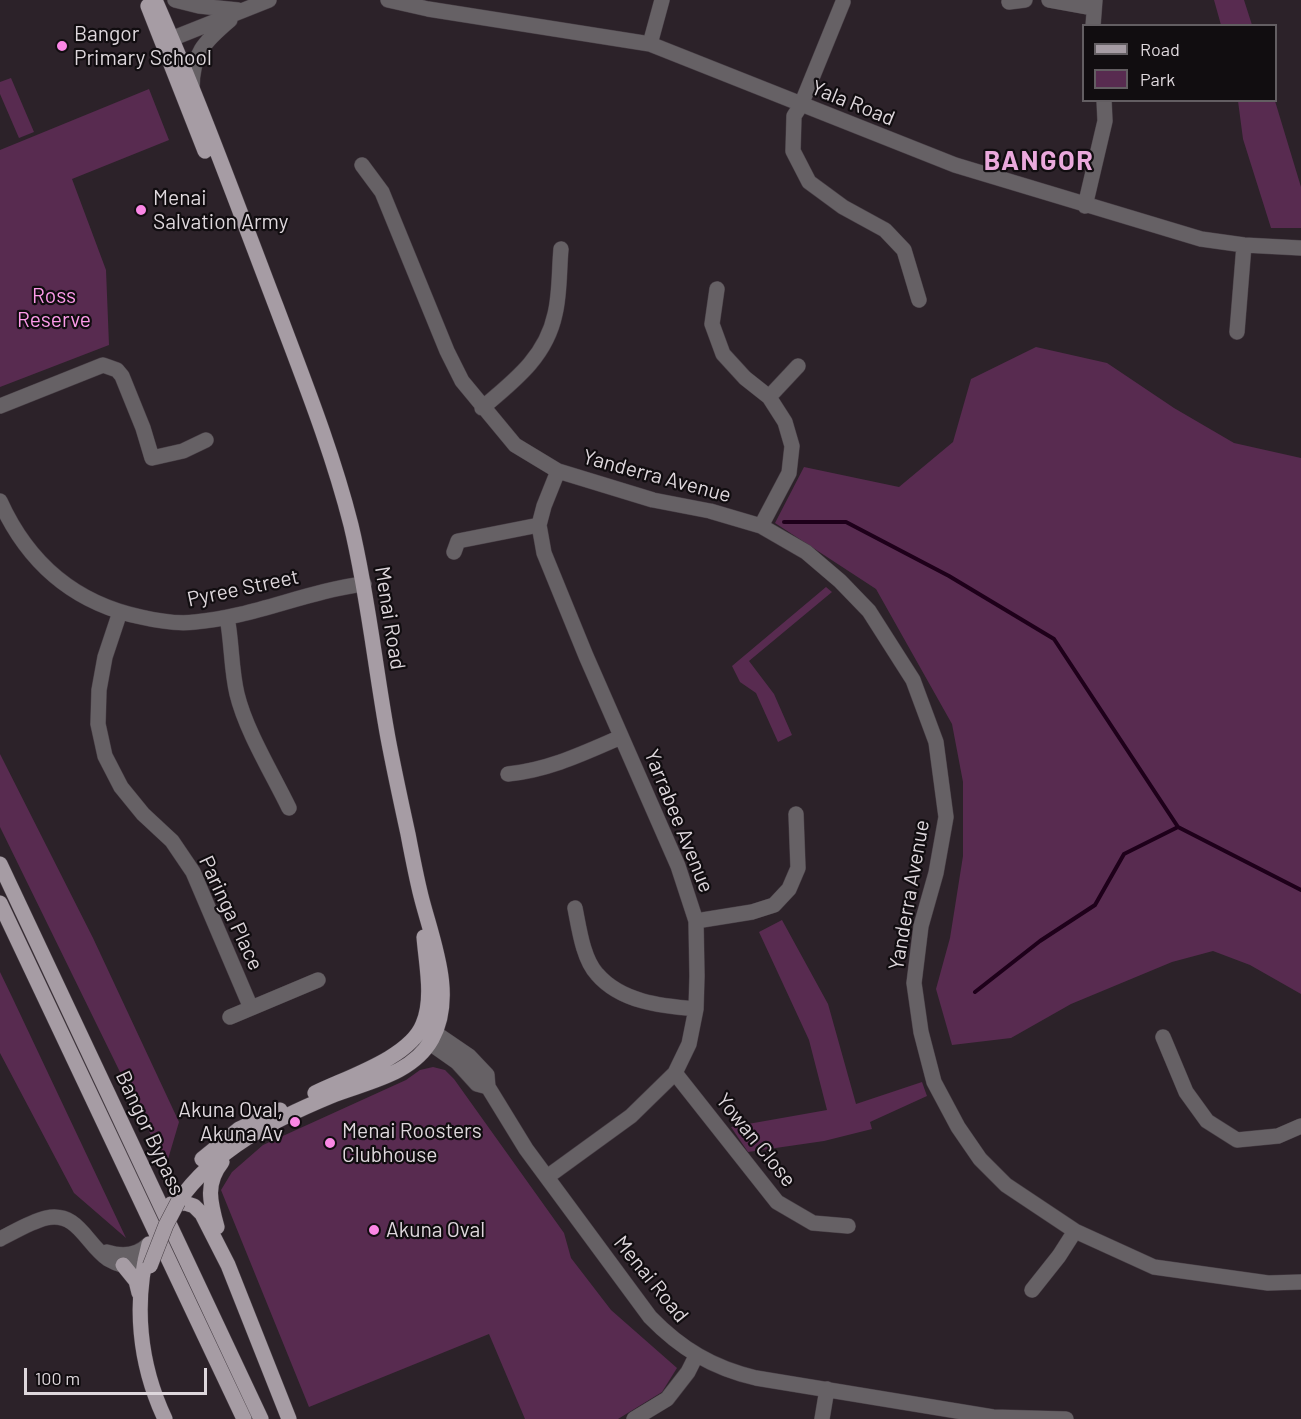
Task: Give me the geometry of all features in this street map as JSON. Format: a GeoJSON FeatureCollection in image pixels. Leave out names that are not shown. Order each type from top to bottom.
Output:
{"type":"FeatureCollection","features":[{"type":"Feature","properties":{"kind":"main road","name":"Menai Road"},"geometry":{"type":"LineString","coordinates":[[146,0],[192,89],[336,471],[364,584],[388,738],[419,889],[442,983],[441,1012],[426,1034]]}},
{"type":"Feature","properties":{"kind":"main road","name":"Menai Road"},"geometry":{"type":"LineString","coordinates":[[155,0],[166,41],[245,245],[296,361]]}},
{"type":"Feature","properties":{"kind":"main road","name":"Bangor Bypass"},"geometry":{"type":"LineString","coordinates":[[0,864],[261,1419]]}},
{"type":"Feature","properties":{"kind":"main road","name":"Bangor Bypass"},"geometry":{"type":"LineString","coordinates":[[0,903],[244,1419]]}},
{"type":"Feature","properties":{"kind":"main road"},"geometry":{"type":"LineString","coordinates":[[139,1299],[145,1257],[163,1210],[179,1198],[204,1170],[272,1123],[390,1075],[408,1065],[426,1034]]}},
{"type":"Feature","properties":{"kind":"main road"},"geometry":{"type":"LineString","coordinates":[[145,1257],[205,1156],[239,1128],[383,1062],[426,1034]]}},
{"type":"Feature","properties":{"kind":"main road"},"geometry":{"type":"LineString","coordinates":[[243,1141],[218,1167],[209,1185],[211,1208],[228,1265],[289,1419]]}},
{"type":"Feature","properties":{"kind":"main road"},"geometry":{"type":"LineString","coordinates":[[179,1198],[194,1206],[202,1214],[228,1265]]}},
{"type":"Feature","properties":{"kind":"main road"},"geometry":{"type":"LineString","coordinates":[[123,1265],[136,1281],[146,1364],[165,1419]]}},
{"type":"Feature","properties":{"kind":"street"},"geometry":{"type":"LineString","coordinates":[[175,0],[199,6],[241,10]]}},
{"type":"Feature","properties":{"kind":"street"},"geometry":{"type":"LineString","coordinates":[[166,41],[269,0]]}},
{"type":"Feature","properties":{"kind":"street","name":"Yala Road"},"geometry":{"type":"LineString","coordinates":[[388,0],[472,8],[650,44],[955,165],[1085,206],[1201,239],[1244,245],[1301,248]]}},
{"type":"Feature","properties":{"kind":"street"},"geometry":{"type":"LineString","coordinates":[[650,44],[662,0]]}},
{"type":"Feature","properties":{"kind":"street"},"geometry":{"type":"LineString","coordinates":[[1009,2],[1025,0]]}},
{"type":"Feature","properties":{"kind":"street"},"geometry":{"type":"LineString","coordinates":[[1049,0],[1094,4],[1093,24]]}},
{"type":"Feature","properties":{"kind":"street"},"geometry":{"type":"LineString","coordinates":[[843,2],[801,105],[794,116],[793,151],[809,182],[843,207],[885,230],[904,250],[919,300]]}},
{"type":"Feature","properties":{"kind":"street"},"geometry":{"type":"LineString","coordinates":[[192,89],[192,74],[198,53],[216,32],[241,10]]}},
{"type":"Feature","properties":{"kind":"street"},"geometry":{"type":"LineString","coordinates":[[1085,206],[1105,121],[1104,102]]}},
{"type":"Feature","properties":{"kind":"street","name":"Yanderra Avenue"},"geometry":{"type":"LineString","coordinates":[[362,165],[382,192],[447,351],[462,381],[515,445],[558,471],[653,500],[710,511],[761,526],[806,552],[840,581],[869,611],[913,680],[936,742],[946,817],[936,873],[921,926],[914,983],[921,1032],[934,1082],[958,1127],[980,1159],[1006,1185],[1075,1231],[1154,1267],[1268,1283],[1301,1282]]}},
{"type":"Feature","properties":{"kind":"street"},"geometry":{"type":"LineString","coordinates":[[1237,332],[1244,245]]}},
{"type":"Feature","properties":{"kind":"street"},"geometry":{"type":"LineString","coordinates":[[483,408],[524,372],[545,344],[556,313],[561,249]]}},
{"type":"Feature","properties":{"kind":"street"},"geometry":{"type":"LineString","coordinates":[[717,289],[712,324],[723,354],[745,378],[769,397],[785,422],[792,447],[789,473],[761,526]]}},
{"type":"Feature","properties":{"kind":"street"},"geometry":{"type":"LineString","coordinates":[[0,406],[103,365],[117,370],[122,376],[143,428],[152,458],[183,451],[206,440]]}},
{"type":"Feature","properties":{"kind":"street"},"geometry":{"type":"LineString","coordinates":[[769,397],[798,366]]}},
{"type":"Feature","properties":{"kind":"street","name":"Yarrabee Avenue"},"geometry":{"type":"LineString","coordinates":[[547,1177],[632,1116],[675,1073],[689,1044],[696,1009],[696,921],[678,866],[544,553],[539,525],[558,471]]}},
{"type":"Feature","properties":{"kind":"street","name":"Pyree Street"},"geometry":{"type":"LineString","coordinates":[[0,501],[11,525],[33,556],[59,581],[91,601],[120,612],[157,620],[194,623],[364,584]]}},
{"type":"Feature","properties":{"kind":"street"},"geometry":{"type":"LineString","coordinates":[[454,552],[458,541],[539,525]]}},
{"type":"Feature","properties":{"kind":"street","name":"Paringa Place"},"geometry":{"type":"LineString","coordinates":[[120,612],[105,657],[99,690],[98,724],[105,756],[121,787],[143,814],[172,841],[193,872],[251,1008]]}},
{"type":"Feature","properties":{"kind":"street"},"geometry":{"type":"LineString","coordinates":[[227,617],[231,661],[238,696],[250,729],[288,808]]}},
{"type":"Feature","properties":{"kind":"street"},"geometry":{"type":"LineString","coordinates":[[508,774],[531,772],[558,764],[621,737]]}},
{"type":"Feature","properties":{"kind":"street"},"geometry":{"type":"LineString","coordinates":[[696,921],[752,912],[774,904],[789,889],[798,868],[796,814]]}},
{"type":"Feature","properties":{"kind":"street"},"geometry":{"type":"LineString","coordinates":[[575,908],[581,941],[596,974],[623,994],[655,1004],[696,1009]]}},
{"type":"Feature","properties":{"kind":"street"},"geometry":{"type":"LineString","coordinates":[[230,1017],[318,980]]}},
{"type":"Feature","properties":{"kind":"street","name":"Menai Road"},"geometry":{"type":"LineString","coordinates":[[426,1034],[469,1056],[487,1075],[488,1087],[526,1149],[650,1317],[668,1335],[696,1356],[735,1373],[993,1418],[1066,1419]]}},
{"type":"Feature","properties":{"kind":"street"},"geometry":{"type":"LineString","coordinates":[[1163,1037],[1186,1092],[1207,1121],[1237,1140],[1278,1136],[1301,1126]]}},
{"type":"Feature","properties":{"kind":"street","name":"Yowan Close"},"geometry":{"type":"LineString","coordinates":[[675,1073],[777,1202],[813,1223],[848,1226]]}},
{"type":"Feature","properties":{"kind":"street"},"geometry":{"type":"LineString","coordinates":[[0,1239],[37,1221],[56,1217],[75,1223],[108,1258],[123,1265],[145,1257]]}},
{"type":"Feature","properties":{"kind":"street"},"geometry":{"type":"LineString","coordinates":[[1032,1290],[1075,1231]]}},
{"type":"Feature","properties":{"kind":"street"},"geometry":{"type":"LineString","coordinates":[[92,1242],[112,1254],[145,1257]]}},
{"type":"Feature","properties":{"kind":"street"},"geometry":{"type":"LineString","coordinates":[[634,1419],[666,1399],[688,1372],[696,1356]]}},
{"type":"Feature","properties":{"kind":"street"},"geometry":{"type":"LineString","coordinates":[[822,1419],[826,1389]]}},
{"type":"Feature","properties":{"kind":"green space"},"geometry":{"type":"Polygon","coordinates":[[[1214,0],[1244,0],[1252,24],[1221,24],[1214,0]]]}},
{"type":"Feature","properties":{"kind":"green space"},"geometry":{"type":"Polygon","coordinates":[[[11,78],[34,132],[19,138],[0,94],[0,82],[11,78]]]}},
{"type":"Feature","properties":{"kind":"green space","name":"Ross Reserve"},"geometry":{"type":"Polygon","coordinates":[[[149,89],[169,140],[72,179],[106,270],[109,345],[0,387],[0,150],[149,89]]]}},
{"type":"Feature","properties":{"kind":"green space"},"geometry":{"type":"Polygon","coordinates":[[[1238,102],[1275,102],[1301,187],[1301,228],[1271,228],[1243,139],[1238,102]]]}},
{"type":"Feature","properties":{"kind":"green space"},"geometry":{"type":"Polygon","coordinates":[[[1036,347],[1107,363],[1174,408],[1234,443],[1301,458],[1301,994],[1250,965],[1213,951],[1172,962],[1071,1004],[1011,1038],[952,1045],[936,989],[950,938],[963,856],[963,782],[952,724],[876,589],[775,523],[804,467],[899,487],[953,442],[971,379],[1036,347]]]}},
{"type":"Feature","properties":{"kind":"green space"},"geometry":{"type":"Polygon","coordinates":[[[826,587],[832,592],[749,661],[774,694],[792,735],[778,742],[756,693],[740,682],[732,666],[826,587]]]}},
{"type":"Feature","properties":{"kind":"green space"},"geometry":{"type":"Polygon","coordinates":[[[0,754],[93,938],[179,1122],[166,1166],[0,827],[0,754]]]}},
{"type":"Feature","properties":{"kind":"green space"},"geometry":{"type":"Polygon","coordinates":[[[782,920],[828,1004],[856,1104],[922,1082],[927,1096],[870,1122],[872,1129],[824,1141],[748,1152],[731,1127],[827,1110],[809,1040],[759,932],[782,920]]]}},
{"type":"Feature","properties":{"kind":"green space"},"geometry":{"type":"Polygon","coordinates":[[[0,972],[126,1238],[74,1193],[0,1053],[0,972]]]}},
{"type":"Feature","properties":{"kind":"green space"},"geometry":{"type":"Polygon","coordinates":[[[433,1067],[445,1070],[454,1079],[564,1233],[571,1258],[611,1310],[677,1368],[662,1392],[618,1419],[525,1419],[489,1334],[309,1407],[221,1190],[232,1172],[263,1145],[406,1080],[420,1070],[433,1067]]]}},
{"type":"Feature","properties":{"kind":"waterway"},"geometry":{"type":"LineString","coordinates":[[784,522],[846,522],[949,576],[1054,639],[1178,827],[1301,890]]}},
{"type":"Feature","properties":{"kind":"waterway"},"geometry":{"type":"LineString","coordinates":[[975,992],[1040,941],[1095,905],[1124,854],[1178,827]]}},
{"type":"Feature","properties":{"kind":"place","name":"Bangor Primary School"},"geometry":{"type":"Point","coordinates":[62,46]}},
{"type":"Feature","properties":{"kind":"place","name":"Menai Salvation Army"},"geometry":{"type":"Point","coordinates":[141,210]}},
{"type":"Feature","properties":{"kind":"place","name":"Akuna Oval, Akuna Av"},"geometry":{"type":"Point","coordinates":[295,1122]}},
{"type":"Feature","properties":{"kind":"place","name":"Menai Roosters Clubhouse"},"geometry":{"type":"Point","coordinates":[330,1143]}},
{"type":"Feature","properties":{"kind":"place","name":"Akuna Oval"},"geometry":{"type":"Point","coordinates":[374,1230]}},
{"type":"Feature","properties":{"kind":"district","name":"BANGOR"},"geometry":{"type":"Point","coordinates":[1039,161]}}]}
